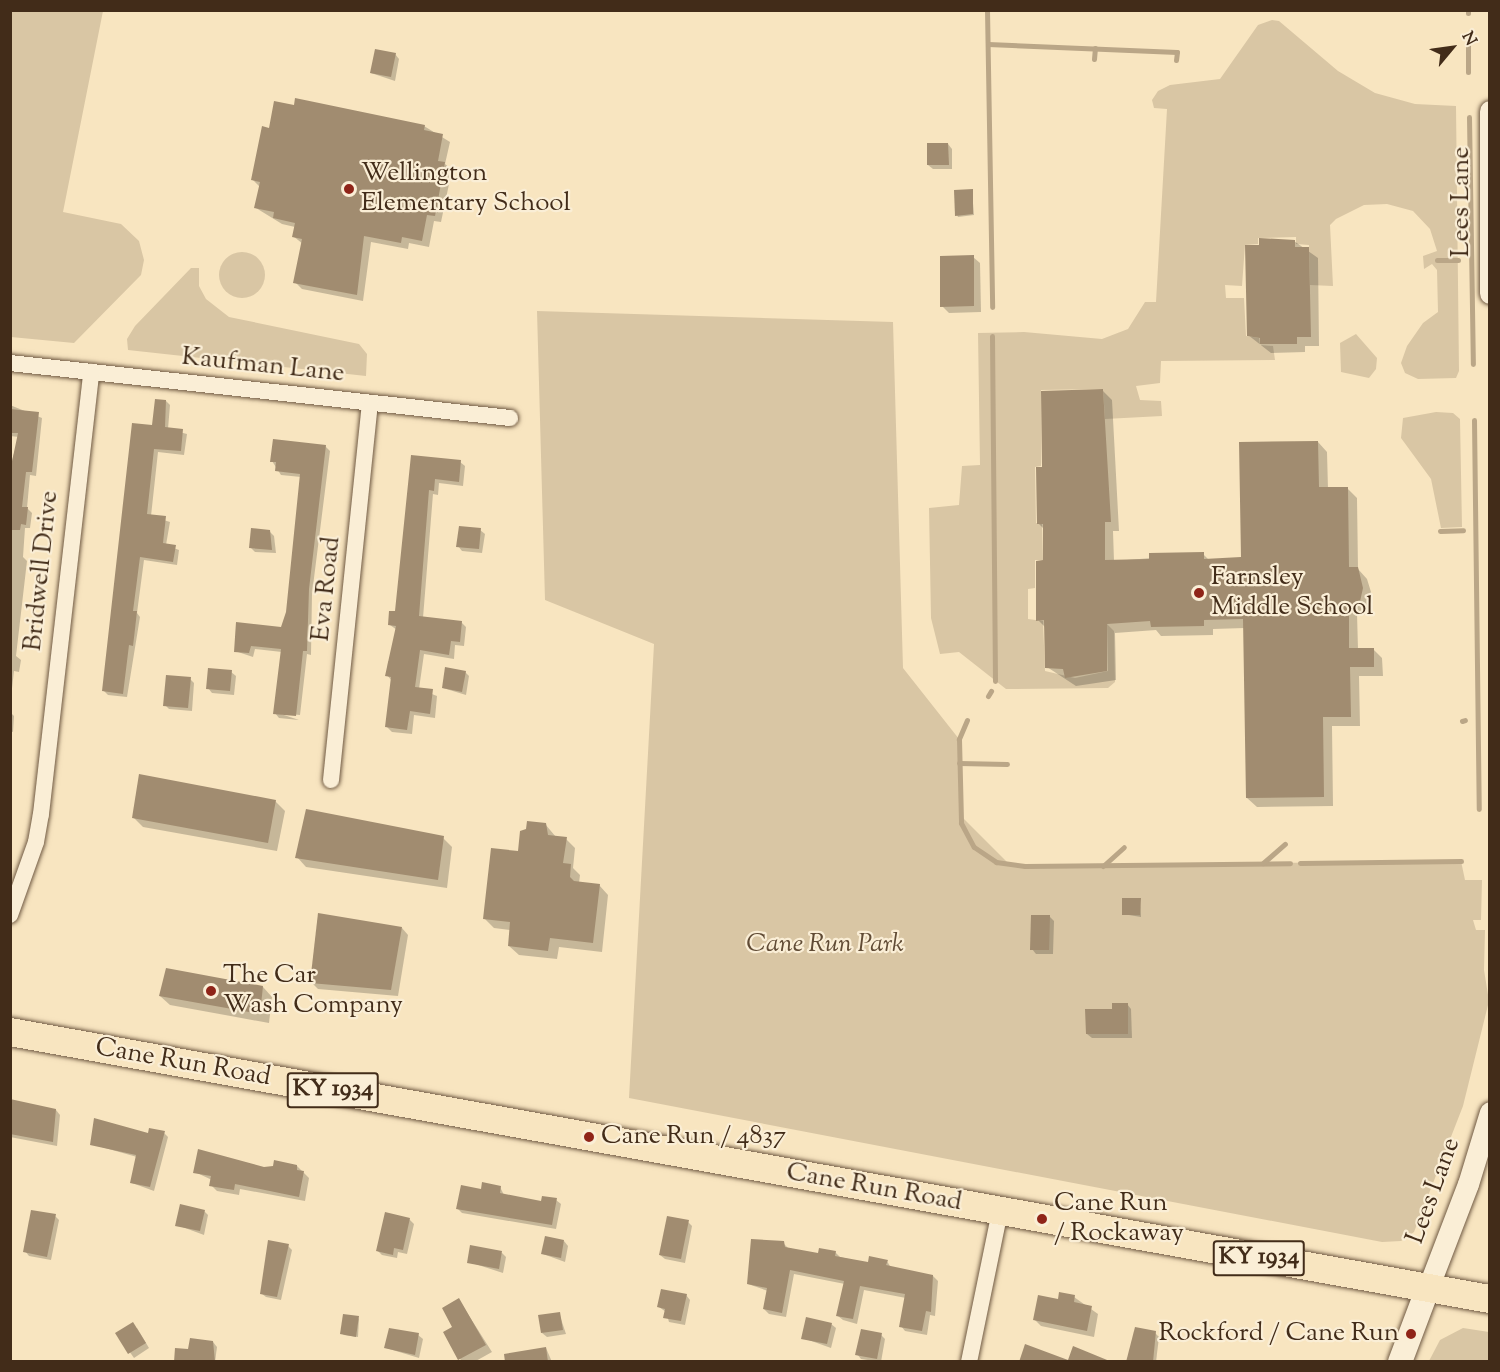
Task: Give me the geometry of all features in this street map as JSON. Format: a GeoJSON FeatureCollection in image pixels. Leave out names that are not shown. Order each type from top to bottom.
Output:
{"type":"FeatureCollection","features":[{"type":"Feature","properties":{"kind":"highway","name":"Cane Run Road"},"geometry":{"type":"LineString","coordinates":[[10,1032],[1490,1299]]}},
{"type":"Feature","properties":{"kind":"main road"},"geometry":{"type":"LineString","coordinates":[[1400,1362],[1428,1288]]}},
{"type":"Feature","properties":{"kind":"street","name":"Lees Lane"},"geometry":{"type":"LineString","coordinates":[[1490,111],[1490,293]]}},
{"type":"Feature","properties":{"kind":"street","name":"Kaufman Lane"},"geometry":{"type":"LineString","coordinates":[[10,363],[510,418]]}},
{"type":"Feature","properties":{"kind":"street","name":"Bridwell Drive"},"geometry":{"type":"LineString","coordinates":[[10,915],[36,842],[41,814],[91,372]]}},
{"type":"Feature","properties":{"kind":"street","name":"Eva Road"},"geometry":{"type":"LineString","coordinates":[[331,780],[370,403]]}},
{"type":"Feature","properties":{"kind":"street","name":"Lees Lane"},"geometry":{"type":"LineString","coordinates":[[1428,1288],[1468,1184],[1490,1112]]}},
{"type":"Feature","properties":{"kind":"street"},"geometry":{"type":"LineString","coordinates":[[969,1362],[1000,1211]]}},
{"type":"Feature","properties":{"kind":"green space"},"geometry":{"type":"Polygon","coordinates":[[[11,10],[103,11],[63,212],[121,224],[139,241],[144,260],[141,275],[74,343],[11,337],[11,10]]]}},
{"type":"Feature","properties":{"kind":"green space"},"geometry":{"type":"Polygon","coordinates":[[[1272,20],[1279,21],[1338,71],[1375,93],[1415,104],[1456,106],[1459,371],[1456,378],[1418,379],[1405,373],[1401,363],[1407,346],[1423,323],[1438,312],[1437,270],[1432,264],[1424,269],[1423,256],[1437,251],[1430,229],[1413,211],[1387,204],[1364,205],[1336,219],[1330,225],[1333,286],[1310,285],[1309,245],[1296,244],[1296,237],[1258,238],[1258,244],[1245,245],[1242,286],[1225,285],[1226,298],[1244,298],[1246,336],[1259,338],[1260,345],[1273,346],[1275,360],[1161,361],[1160,383],[1136,386],[1140,400],[1161,401],[1162,416],[1105,419],[1103,389],[1041,390],[1041,466],[1035,467],[1036,523],[1042,524],[1043,560],[1035,560],[1035,588],[1028,589],[1028,619],[1043,621],[1045,671],[1075,678],[1108,671],[1107,624],[1114,631],[1115,682],[1108,688],[1006,689],[959,652],[940,654],[931,618],[929,508],[959,505],[962,466],[980,465],[978,333],[1024,332],[1102,339],[1128,329],[1145,302],[1156,302],[1167,109],[1154,108],[1152,100],[1158,91],[1170,85],[1220,79],[1258,25],[1272,20]]]}},
{"type":"Feature","properties":{"kind":"green space"},"geometry":{"type":"Polygon","coordinates":[[[242,252],[258,259],[265,275],[258,291],[242,298],[226,291],[219,275],[226,259],[242,252]]]}},
{"type":"Feature","properties":{"kind":"green space"},"geometry":{"type":"Polygon","coordinates":[[[191,268],[199,268],[199,286],[206,299],[229,317],[359,344],[367,354],[366,376],[128,350],[127,339],[135,326],[191,268]]]}},
{"type":"Feature","properties":{"kind":"green space","name":"Cane Run Park"},"geometry":{"type":"Polygon","coordinates":[[[537,311],[893,322],[903,668],[959,739],[959,814],[1011,866],[1461,861],[1465,880],[1482,880],[1481,920],[1473,920],[1476,930],[1485,930],[1484,970],[1489,1001],[1463,1106],[1414,1232],[1401,1241],[1382,1242],[629,1098],[654,644],[545,600],[537,311]]]}},
{"type":"Feature","properties":{"kind":"green space"},"geometry":{"type":"Polygon","coordinates":[[[1356,334],[1377,358],[1376,369],[1369,378],[1341,372],[1340,343],[1356,334]]]}},
{"type":"Feature","properties":{"kind":"green space"},"geometry":{"type":"Polygon","coordinates":[[[1436,412],[1453,413],[1460,419],[1462,527],[1441,528],[1431,479],[1401,438],[1403,418],[1436,412]]]}},
{"type":"Feature","properties":{"kind":"green space"},"geometry":{"type":"Polygon","coordinates":[[[1463,1328],[1489,1332],[1489,1361],[1429,1361],[1440,1340],[1463,1328]]]}},
{"type":"Feature","properties":{"kind":"building"},"geometry":{"type":"Polygon","coordinates":[[[375,49],[396,53],[391,77],[370,73],[375,49]]]}},
{"type":"Feature","properties":{"kind":"building","name":"Wellington Elementary School"},"geometry":{"type":"Polygon","coordinates":[[[295,98],[425,125],[424,130],[443,134],[438,161],[445,162],[435,216],[427,215],[422,241],[402,237],[401,243],[364,236],[357,295],[293,283],[302,239],[292,237],[295,223],[273,218],[274,212],[254,208],[260,182],[251,180],[262,126],[269,128],[274,101],[294,105],[295,98]]]}},
{"type":"Feature","properties":{"kind":"building"},"geometry":{"type":"Polygon","coordinates":[[[927,143],[948,143],[949,165],[927,165],[927,143]]]}},
{"type":"Feature","properties":{"kind":"building"},"geometry":{"type":"Polygon","coordinates":[[[973,189],[973,214],[955,216],[954,190],[973,189]]]}},
{"type":"Feature","properties":{"kind":"building"},"geometry":{"type":"Polygon","coordinates":[[[1259,238],[1295,240],[1295,247],[1309,247],[1311,337],[1297,337],[1297,344],[1260,344],[1260,338],[1247,336],[1245,245],[1259,245],[1259,238]]]}},
{"type":"Feature","properties":{"kind":"building"},"geometry":{"type":"Polygon","coordinates":[[[974,255],[974,306],[940,307],[940,256],[974,255]]]}},
{"type":"Feature","properties":{"kind":"building","name":"Farnsley Middle School"},"geometry":{"type":"Polygon","coordinates":[[[1103,389],[1111,522],[1105,522],[1105,560],[1149,559],[1149,553],[1204,552],[1204,559],[1241,557],[1239,442],[1318,441],[1319,487],[1348,487],[1349,567],[1358,567],[1363,588],[1359,606],[1349,605],[1349,648],[1374,648],[1374,667],[1350,667],[1351,717],[1323,717],[1324,797],[1246,798],[1243,619],[1204,620],[1204,626],[1151,627],[1150,621],[1107,624],[1107,671],[1065,678],[1063,669],[1045,668],[1044,620],[1036,621],[1036,561],[1043,560],[1043,524],[1037,524],[1036,467],[1042,467],[1041,391],[1103,389]]]}},
{"type":"Feature","properties":{"kind":"building"},"geometry":{"type":"Polygon","coordinates":[[[155,399],[166,400],[165,427],[183,429],[181,451],[154,449],[147,514],[166,516],[163,543],[176,545],[173,562],[140,557],[133,611],[137,611],[133,646],[129,645],[123,694],[102,691],[132,423],[152,425],[155,399]]]}},
{"type":"Feature","properties":{"kind":"building"},"geometry":{"type":"Polygon","coordinates":[[[10,409],[39,412],[32,472],[26,472],[22,507],[28,507],[26,525],[21,524],[20,530],[10,530],[10,471],[18,433],[10,433],[10,409]]]}},
{"type":"Feature","properties":{"kind":"building"},"geometry":{"type":"Polygon","coordinates":[[[273,439],[326,445],[309,589],[307,651],[303,651],[296,716],[273,714],[281,649],[251,646],[249,653],[234,652],[236,622],[281,627],[286,612],[300,474],[275,471],[276,462],[270,462],[273,439]]]}},
{"type":"Feature","properties":{"kind":"building"},"geometry":{"type":"Polygon","coordinates":[[[411,455],[461,460],[459,482],[435,479],[434,491],[429,490],[419,616],[462,621],[460,642],[451,641],[449,655],[420,650],[415,687],[433,689],[430,714],[410,711],[407,730],[385,727],[391,677],[385,676],[396,626],[388,625],[389,611],[395,611],[411,455]]]}},
{"type":"Feature","properties":{"kind":"building"},"geometry":{"type":"Polygon","coordinates":[[[459,526],[481,528],[479,549],[456,547],[459,526]]]}},
{"type":"Feature","properties":{"kind":"building"},"geometry":{"type":"Polygon","coordinates":[[[251,528],[270,530],[272,550],[249,548],[251,528]]]}},
{"type":"Feature","properties":{"kind":"building"},"geometry":{"type":"Polygon","coordinates":[[[445,667],[466,671],[462,692],[442,688],[445,667]]]}},
{"type":"Feature","properties":{"kind":"building"},"geometry":{"type":"Polygon","coordinates":[[[208,668],[232,670],[230,691],[206,689],[208,668]]]}},
{"type":"Feature","properties":{"kind":"building"},"geometry":{"type":"Polygon","coordinates":[[[166,675],[191,677],[188,708],[163,706],[166,675]]]}},
{"type":"Feature","properties":{"kind":"building"},"geometry":{"type":"Polygon","coordinates":[[[139,774],[276,800],[268,843],[132,818],[139,774]]]}},
{"type":"Feature","properties":{"kind":"building"},"geometry":{"type":"Polygon","coordinates":[[[306,809],[444,836],[438,880],[295,858],[306,809]]]}},
{"type":"Feature","properties":{"kind":"building"},"geometry":{"type":"Polygon","coordinates":[[[527,821],[546,823],[548,835],[567,837],[563,863],[571,864],[570,877],[574,881],[600,884],[593,943],[550,938],[548,951],[508,946],[510,922],[483,919],[491,848],[518,851],[520,831],[526,829],[527,821]]]}},
{"type":"Feature","properties":{"kind":"building"},"geometry":{"type":"Polygon","coordinates":[[[1122,898],[1141,898],[1140,915],[1122,915],[1122,898]]]}},
{"type":"Feature","properties":{"kind":"building"},"geometry":{"type":"Polygon","coordinates":[[[318,913],[402,927],[391,990],[310,983],[318,913]]]}},
{"type":"Feature","properties":{"kind":"building"},"geometry":{"type":"Polygon","coordinates":[[[1031,915],[1050,915],[1049,950],[1030,950],[1031,915]]]}},
{"type":"Feature","properties":{"kind":"building","name":"The Car Wash Company"},"geometry":{"type":"Polygon","coordinates":[[[166,968],[263,986],[260,1014],[159,996],[166,968]]]}},
{"type":"Feature","properties":{"kind":"building"},"geometry":{"type":"Polygon","coordinates":[[[1112,1003],[1128,1003],[1128,1034],[1086,1034],[1085,1009],[1112,1009],[1112,1003]]]}},
{"type":"Feature","properties":{"kind":"building"},"geometry":{"type":"Polygon","coordinates":[[[10,1099],[56,1109],[53,1142],[10,1134],[10,1099]]]}},
{"type":"Feature","properties":{"kind":"building"},"geometry":{"type":"Polygon","coordinates":[[[94,1118],[148,1133],[149,1128],[165,1131],[150,1187],[130,1183],[136,1155],[90,1145],[94,1118]]]}},
{"type":"Feature","properties":{"kind":"building"},"geometry":{"type":"Polygon","coordinates":[[[198,1149],[264,1167],[273,1166],[274,1160],[297,1165],[297,1170],[304,1171],[299,1197],[235,1184],[234,1190],[209,1186],[211,1176],[193,1173],[198,1149]]]}},
{"type":"Feature","properties":{"kind":"building"},"geometry":{"type":"Polygon","coordinates":[[[482,1182],[501,1186],[500,1193],[541,1201],[542,1196],[557,1198],[552,1225],[456,1209],[461,1185],[481,1189],[482,1182]]]}},
{"type":"Feature","properties":{"kind":"building"},"geometry":{"type":"Polygon","coordinates":[[[180,1204],[205,1210],[200,1231],[175,1226],[180,1204]]]}},
{"type":"Feature","properties":{"kind":"building"},"geometry":{"type":"Polygon","coordinates":[[[31,1210],[56,1214],[47,1257],[23,1252],[31,1210]]]}},
{"type":"Feature","properties":{"kind":"building"},"geometry":{"type":"Polygon","coordinates":[[[385,1212],[410,1218],[403,1250],[394,1248],[393,1255],[376,1251],[385,1212]]]}},
{"type":"Feature","properties":{"kind":"building"},"geometry":{"type":"Polygon","coordinates":[[[667,1216],[689,1220],[681,1259],[659,1255],[667,1216]]]}},
{"type":"Feature","properties":{"kind":"building"},"geometry":{"type":"Polygon","coordinates":[[[545,1236],[564,1240],[561,1258],[541,1254],[545,1236]]]}},
{"type":"Feature","properties":{"kind":"building"},"geometry":{"type":"Polygon","coordinates":[[[751,1239],[784,1241],[785,1247],[818,1253],[819,1248],[836,1251],[835,1256],[868,1262],[869,1256],[888,1260],[886,1265],[933,1275],[931,1312],[926,1311],[922,1331],[899,1327],[905,1294],[860,1286],[853,1319],[836,1316],[844,1281],[790,1270],[782,1313],[763,1309],[767,1288],[747,1284],[751,1239]]]}},
{"type":"Feature","properties":{"kind":"building"},"geometry":{"type":"Polygon","coordinates":[[[268,1240],[289,1244],[277,1297],[260,1294],[268,1240]]]}},
{"type":"Feature","properties":{"kind":"building"},"geometry":{"type":"Polygon","coordinates":[[[470,1245],[502,1251],[499,1269],[467,1263],[470,1245]]]}},
{"type":"Feature","properties":{"kind":"building"},"geometry":{"type":"Polygon","coordinates":[[[661,1289],[687,1294],[681,1321],[663,1318],[665,1309],[657,1307],[661,1289]]]}},
{"type":"Feature","properties":{"kind":"building"},"geometry":{"type":"Polygon","coordinates":[[[1059,1292],[1075,1295],[1074,1302],[1092,1306],[1087,1331],[1033,1320],[1038,1295],[1058,1299],[1059,1292]]]}},
{"type":"Feature","properties":{"kind":"building"},"geometry":{"type":"Polygon","coordinates":[[[459,1298],[486,1345],[458,1360],[443,1332],[452,1327],[442,1308],[459,1298]]]}},
{"type":"Feature","properties":{"kind":"building"},"geometry":{"type":"Polygon","coordinates":[[[560,1312],[563,1330],[541,1333],[538,1315],[560,1312]]]}},
{"type":"Feature","properties":{"kind":"building"},"geometry":{"type":"Polygon","coordinates":[[[343,1314],[359,1316],[356,1337],[340,1334],[343,1314]]]}},
{"type":"Feature","properties":{"kind":"building"},"geometry":{"type":"Polygon","coordinates":[[[806,1317],[832,1323],[827,1344],[801,1339],[806,1317]]]}},
{"type":"Feature","properties":{"kind":"building"},"geometry":{"type":"Polygon","coordinates":[[[133,1322],[146,1343],[128,1354],[115,1333],[133,1322]]]}},
{"type":"Feature","properties":{"kind":"building"},"geometry":{"type":"Polygon","coordinates":[[[1135,1327],[1156,1331],[1153,1362],[1126,1362],[1135,1327]]]}},
{"type":"Feature","properties":{"kind":"building"},"geometry":{"type":"Polygon","coordinates":[[[389,1328],[419,1333],[415,1355],[384,1348],[389,1328]]]}},
{"type":"Feature","properties":{"kind":"building"},"geometry":{"type":"Polygon","coordinates":[[[861,1329],[882,1333],[877,1359],[855,1355],[861,1329]]]}},
{"type":"Feature","properties":{"kind":"building"},"geometry":{"type":"Polygon","coordinates":[[[190,1338],[213,1341],[215,1362],[174,1362],[175,1348],[188,1349],[190,1338]]]}},
{"type":"Feature","properties":{"kind":"building"},"geometry":{"type":"Polygon","coordinates":[[[1025,1344],[1068,1360],[1073,1346],[1112,1362],[1019,1362],[1025,1344]]]}},
{"type":"Feature","properties":{"kind":"building"},"geometry":{"type":"Polygon","coordinates":[[[546,1347],[548,1362],[505,1362],[504,1354],[546,1347]]]}},
{"type":"Feature","properties":{"kind":"waterway"},"geometry":{"type":"LineString","coordinates":[[987,10],[992,307]]}},
{"type":"Feature","properties":{"kind":"waterway"},"geometry":{"type":"LineString","coordinates":[[1468,36],[1468,72]]}},
{"type":"Feature","properties":{"kind":"waterway"},"geometry":{"type":"LineString","coordinates":[[988,44],[1177,52],[1176,60]]}},
{"type":"Feature","properties":{"kind":"waterway"},"geometry":{"type":"LineString","coordinates":[[1094,59],[1095,48]]}},
{"type":"Feature","properties":{"kind":"waterway"},"geometry":{"type":"LineString","coordinates":[[1469,117],[1473,364]]}},
{"type":"Feature","properties":{"kind":"waterway"},"geometry":{"type":"LineString","coordinates":[[1437,260],[1458,260]]}},
{"type":"Feature","properties":{"kind":"waterway"},"geometry":{"type":"LineString","coordinates":[[992,336],[995,681]]}},
{"type":"Feature","properties":{"kind":"waterway"},"geometry":{"type":"LineString","coordinates":[[1474,420],[1479,809]]}},
{"type":"Feature","properties":{"kind":"waterway"},"geometry":{"type":"LineString","coordinates":[[1440,531],[1463,530]]}},
{"type":"Feature","properties":{"kind":"waterway"},"geometry":{"type":"LineString","coordinates":[[988,696],[991,691]]}},
{"type":"Feature","properties":{"kind":"waterway"},"geometry":{"type":"LineString","coordinates":[[967,720],[959,739],[961,823],[974,847],[996,862],[1025,866],[1290,863]]}},
{"type":"Feature","properties":{"kind":"waterway"},"geometry":{"type":"LineString","coordinates":[[959,763],[1007,764]]}},
{"type":"Feature","properties":{"kind":"waterway"},"geometry":{"type":"LineString","coordinates":[[1263,863],[1285,844]]}},
{"type":"Feature","properties":{"kind":"waterway"},"geometry":{"type":"LineString","coordinates":[[1103,866],[1124,847]]}},
{"type":"Feature","properties":{"kind":"waterway"},"geometry":{"type":"LineString","coordinates":[[1300,863],[1461,861]]}},
{"type":"Feature","properties":{"kind":"place","name":"Wellington Elementary School"},"geometry":{"type":"Point","coordinates":[349,189]}},
{"type":"Feature","properties":{"kind":"place","name":"Farnsley Middle School"},"geometry":{"type":"Point","coordinates":[1199,593]}},
{"type":"Feature","properties":{"kind":"place","name":"The Car Wash Company"},"geometry":{"type":"Point","coordinates":[211,991]}},
{"type":"Feature","properties":{"kind":"place","name":"Cane Run / 4837"},"geometry":{"type":"Point","coordinates":[589,1137]}},
{"type":"Feature","properties":{"kind":"place","name":"Cane Run / Rockaway"},"geometry":{"type":"Point","coordinates":[1042,1219]}},
{"type":"Feature","properties":{"kind":"place","name":"Rockford / Cane Run"},"geometry":{"type":"Point","coordinates":[1411,1334]}}]}
